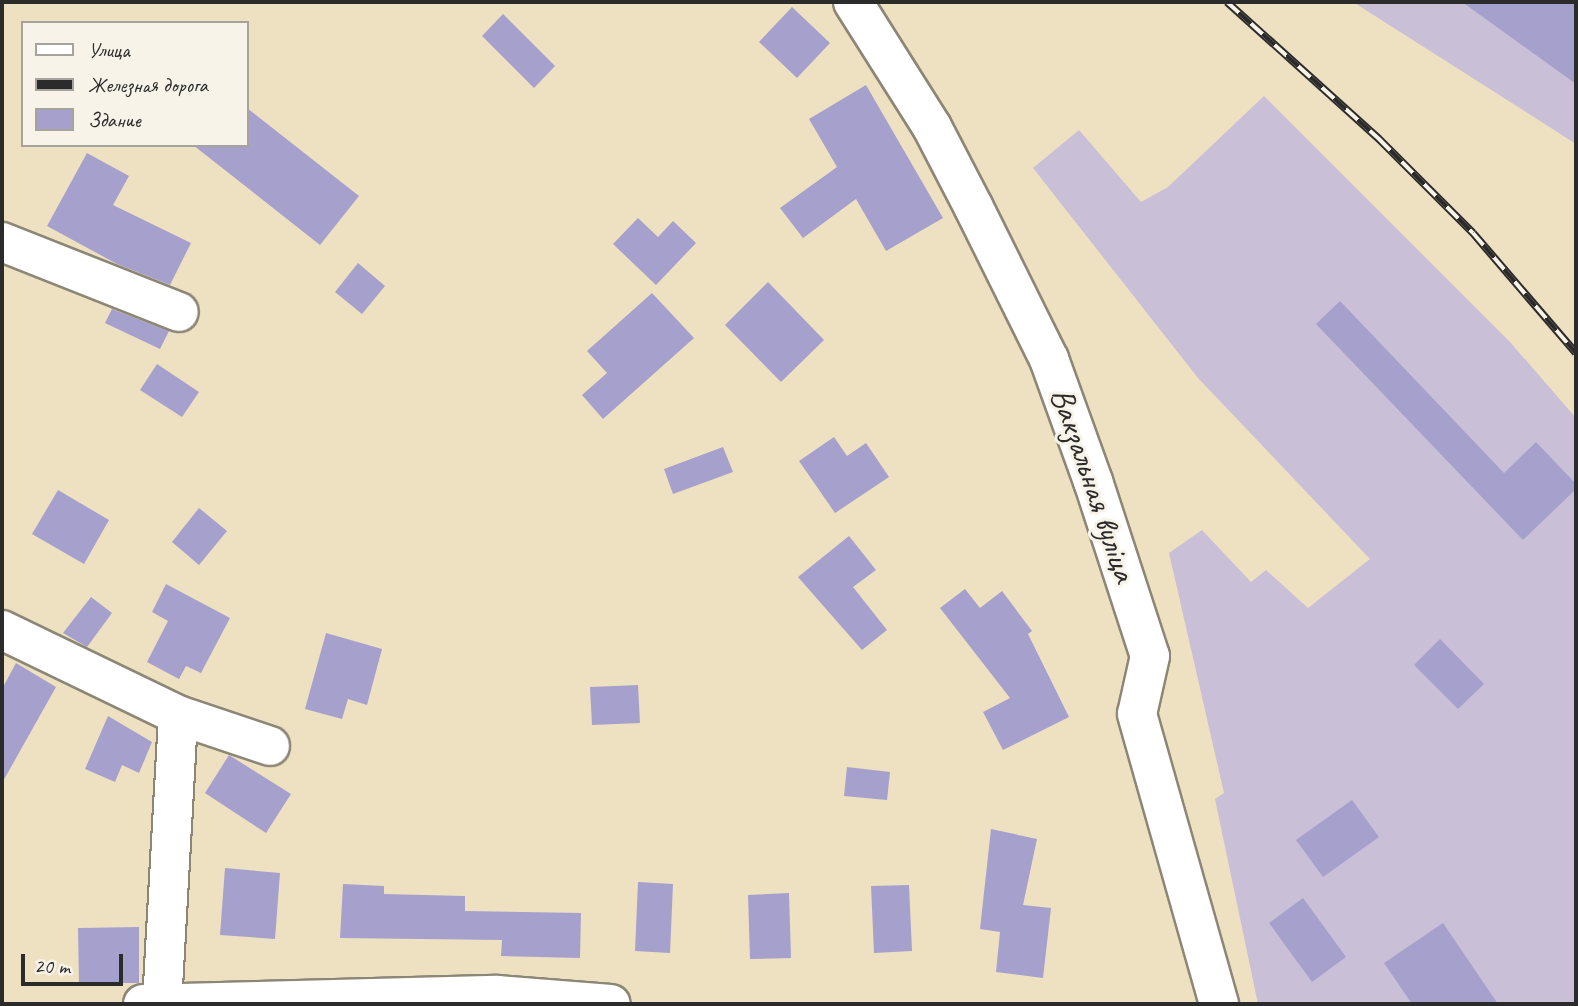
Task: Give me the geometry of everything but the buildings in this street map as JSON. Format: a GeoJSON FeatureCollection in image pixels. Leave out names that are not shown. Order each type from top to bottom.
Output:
{"type":"FeatureCollection","features":[{"type":"Feature","properties":{"kind":"street","name":"Вакзальная вуліца"},"geometry":{"type":"LineString","coordinates":[[853,2],[932,127],[974,208],[1049,359],[1094,481],[1150,656],[1137,715],[1219,1004]]}},
{"type":"Feature","properties":{"kind":"street"},"geometry":{"type":"LineString","coordinates":[[2,242],[179,312]]}},
{"type":"Feature","properties":{"kind":"street"},"geometry":{"type":"LineString","coordinates":[[2,630],[178,715],[270,746]]}},
{"type":"Feature","properties":{"kind":"street"},"geometry":{"type":"LineString","coordinates":[[178,715],[156,1004],[498,995],[611,1004]]}},
{"type":"Feature","properties":{"kind":"shaded area"},"geometry":{"type":"Polygon","coordinates":[[[1353,2],[1576,2],[1576,144],[1540,121],[1353,2]]]}},
{"type":"Feature","properties":{"kind":"shaded area"},"geometry":{"type":"Polygon","coordinates":[[[1264,96],[1510,342],[1576,418],[1576,1004],[1258,1004],[1215,799],[1224,793],[1169,553],[1202,530],[1251,582],[1266,570],[1308,608],[1370,559],[1198,378],[1033,168],[1079,130],[1141,202],[1168,187],[1264,96]]]}},
{"type":"Feature","properties":{"kind":"railway"},"geometry":{"type":"LineString","coordinates":[[1227,2],[1379,139],[1473,233],[1576,353]]}}]}
